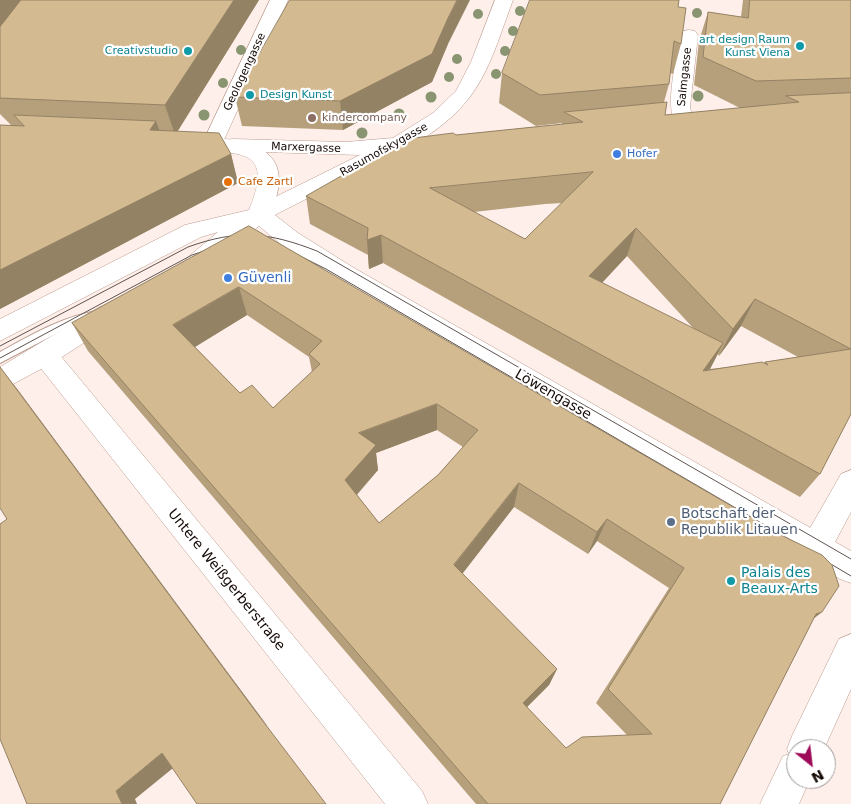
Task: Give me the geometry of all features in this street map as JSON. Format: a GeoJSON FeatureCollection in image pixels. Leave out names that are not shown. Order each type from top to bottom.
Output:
{"type":"FeatureCollection","features":[{"type":"Feature","properties":{"kind":"street","name":"Geologengasse"},"geometry":{"type":"LineString","coordinates":[[212,144],[279,0]]}},
{"type":"Feature","properties":{"kind":"street","name":"Rasumofskygasse"},"geometry":{"type":"LineString","coordinates":[[0,331],[192,231],[259,214],[298,197],[426,128],[448,111],[464,94],[475,73],[504,0]]}},
{"type":"Feature","properties":{"kind":"street","name":"Salmgasse"},"geometry":{"type":"LineString","coordinates":[[682,120],[680,107],[689,35]]}},
{"type":"Feature","properties":{"kind":"street","name":"Marxergasse"},"geometry":{"type":"LineString","coordinates":[[167,143],[346,149],[445,143]]}},
{"type":"Feature","properties":{"kind":"street"},"geometry":{"type":"LineString","coordinates":[[233,145],[263,157],[268,165],[268,183],[259,214]]}},
{"type":"Feature","properties":{"kind":"street","name":"Rasumofskygasse"},"geometry":{"type":"LineString","coordinates":[[174,277],[190,268],[259,214]]}},
{"type":"Feature","properties":{"kind":"street","name":"Löwengasse"},"geometry":{"type":"LineString","coordinates":[[259,214],[290,239],[345,274],[851,568]]}},
{"type":"Feature","properties":{"kind":"street"},"geometry":{"type":"LineString","coordinates":[[0,380],[45,356],[106,315],[132,301]]}},
{"type":"Feature","properties":{"kind":"street","name":"Untere Weißgerberstraße"},"geometry":{"type":"LineString","coordinates":[[45,356],[410,804]]}},
{"type":"Feature","properties":{"kind":"street"},"geometry":{"type":"LineString","coordinates":[[816,547],[851,483]]}},
{"type":"Feature","properties":{"kind":"street"},"geometry":{"type":"LineString","coordinates":[[810,739],[851,651]]}},
{"type":"Feature","properties":{"kind":"street"},"geometry":{"type":"LineString","coordinates":[[780,804],[787,789]]}},
{"type":"Feature","properties":{"kind":"lane"},"geometry":{"type":"LineString","coordinates":[[0,358],[64,324],[85,317],[106,315]]}},
{"type":"Feature","properties":{"kind":"building"},"geometry":{"type":"Polygon","coordinates":[[[21,0],[234,0],[165,105],[0,98],[0,27],[21,0]]]}},
{"type":"Feature","properties":{"kind":"building"},"geometry":{"type":"Polygon","coordinates":[[[290,0],[457,0],[432,54],[340,101],[235,97],[290,0]]]}},
{"type":"Feature","properties":{"kind":"building"},"geometry":{"type":"Polygon","coordinates":[[[530,0],[679,0],[678,7],[686,8],[681,44],[674,41],[669,84],[540,95],[502,73],[530,0]]]}},
{"type":"Feature","properties":{"kind":"building"},"geometry":{"type":"Polygon","coordinates":[[[750,0],[851,0],[851,78],[756,81],[703,57],[708,12],[748,18],[750,0]]]}},
{"type":"Feature","properties":{"kind":"building"},"geometry":{"type":"Polygon","coordinates":[[[851,93],[851,349],[851,414],[820,474],[381,235],[367,240],[368,228],[306,196],[406,139],[583,122],[564,112],[667,102],[665,115],[799,102],[786,96],[851,93]],[[593,172],[430,188],[525,239],[593,172]],[[636,228],[589,276],[723,343],[703,371],[762,362],[768,365],[765,362],[851,349],[755,299],[733,329],[636,228]]]}},
{"type":"Feature","properties":{"kind":"building"},"geometry":{"type":"Polygon","coordinates":[[[14,115],[156,121],[150,130],[219,133],[231,154],[0,270],[0,125],[24,126],[14,115]]]}},
{"type":"Feature","properties":{"kind":"building"},"geometry":{"type":"Polygon","coordinates":[[[249,226],[785,537],[822,555],[832,565],[839,586],[822,612],[816,614],[720,804],[488,804],[72,323],[249,226]],[[239,287],[173,325],[240,393],[252,385],[273,408],[320,364],[309,354],[322,341],[239,287]],[[437,404],[359,433],[376,445],[345,480],[379,523],[438,475],[478,430],[437,404]],[[519,483],[454,565],[557,669],[523,703],[566,748],[582,737],[652,734],[608,689],[684,568],[607,519],[597,532],[519,483]]]}},
{"type":"Feature","properties":{"kind":"building"},"geometry":{"type":"Polygon","coordinates":[[[0,367],[326,804],[197,804],[162,753],[116,791],[122,804],[27,804],[0,739],[0,524],[7,519],[0,508],[0,367]]]}},
{"type":"Feature","properties":{"kind":"tram line"},"geometry":{"type":"LineString","coordinates":[[0,346],[188,247],[222,237],[238,235],[253,235],[283,240],[317,251],[851,559]]}},
{"type":"Feature","properties":{"kind":"tram line"},"geometry":{"type":"LineString","coordinates":[[0,358],[192,255],[222,245]]}},
{"type":"Feature","properties":{"kind":"tram line"},"geometry":{"type":"LineString","coordinates":[[286,249],[326,269],[799,545]]}},
{"type":"Feature","properties":{"kind":"tram line"},"geometry":{"type":"LineString","coordinates":[[819,557],[851,576]]}},
{"type":"Feature","properties":{"kind":"place","name":"art design Raum Kunst Viena"},"geometry":{"type":"Point","coordinates":[800,46]}},
{"type":"Feature","properties":{"kind":"place","name":"Creativstudio"},"geometry":{"type":"Point","coordinates":[188,51]}},
{"type":"Feature","properties":{"kind":"place","name":"Design Kunst"},"geometry":{"type":"Point","coordinates":[250,95]}},
{"type":"Feature","properties":{"kind":"place","name":"kindercompany"},"geometry":{"type":"Point","coordinates":[312,118]}},
{"type":"Feature","properties":{"kind":"place","name":"Hofer"},"geometry":{"type":"Point","coordinates":[617,154]}},
{"type":"Feature","properties":{"kind":"place","name":"Cafe Zartl"},"geometry":{"type":"Point","coordinates":[228,182]}},
{"type":"Feature","properties":{"kind":"place","name":"Güvenli"},"geometry":{"type":"Point","coordinates":[228,278]}},
{"type":"Feature","properties":{"kind":"place","name":"Botschaft der Republik Litauen"},"geometry":{"type":"Point","coordinates":[671,522]}},
{"type":"Feature","properties":{"kind":"place","name":"Palais des Beaux-Arts"},"geometry":{"type":"Point","coordinates":[731,581]}}]}
